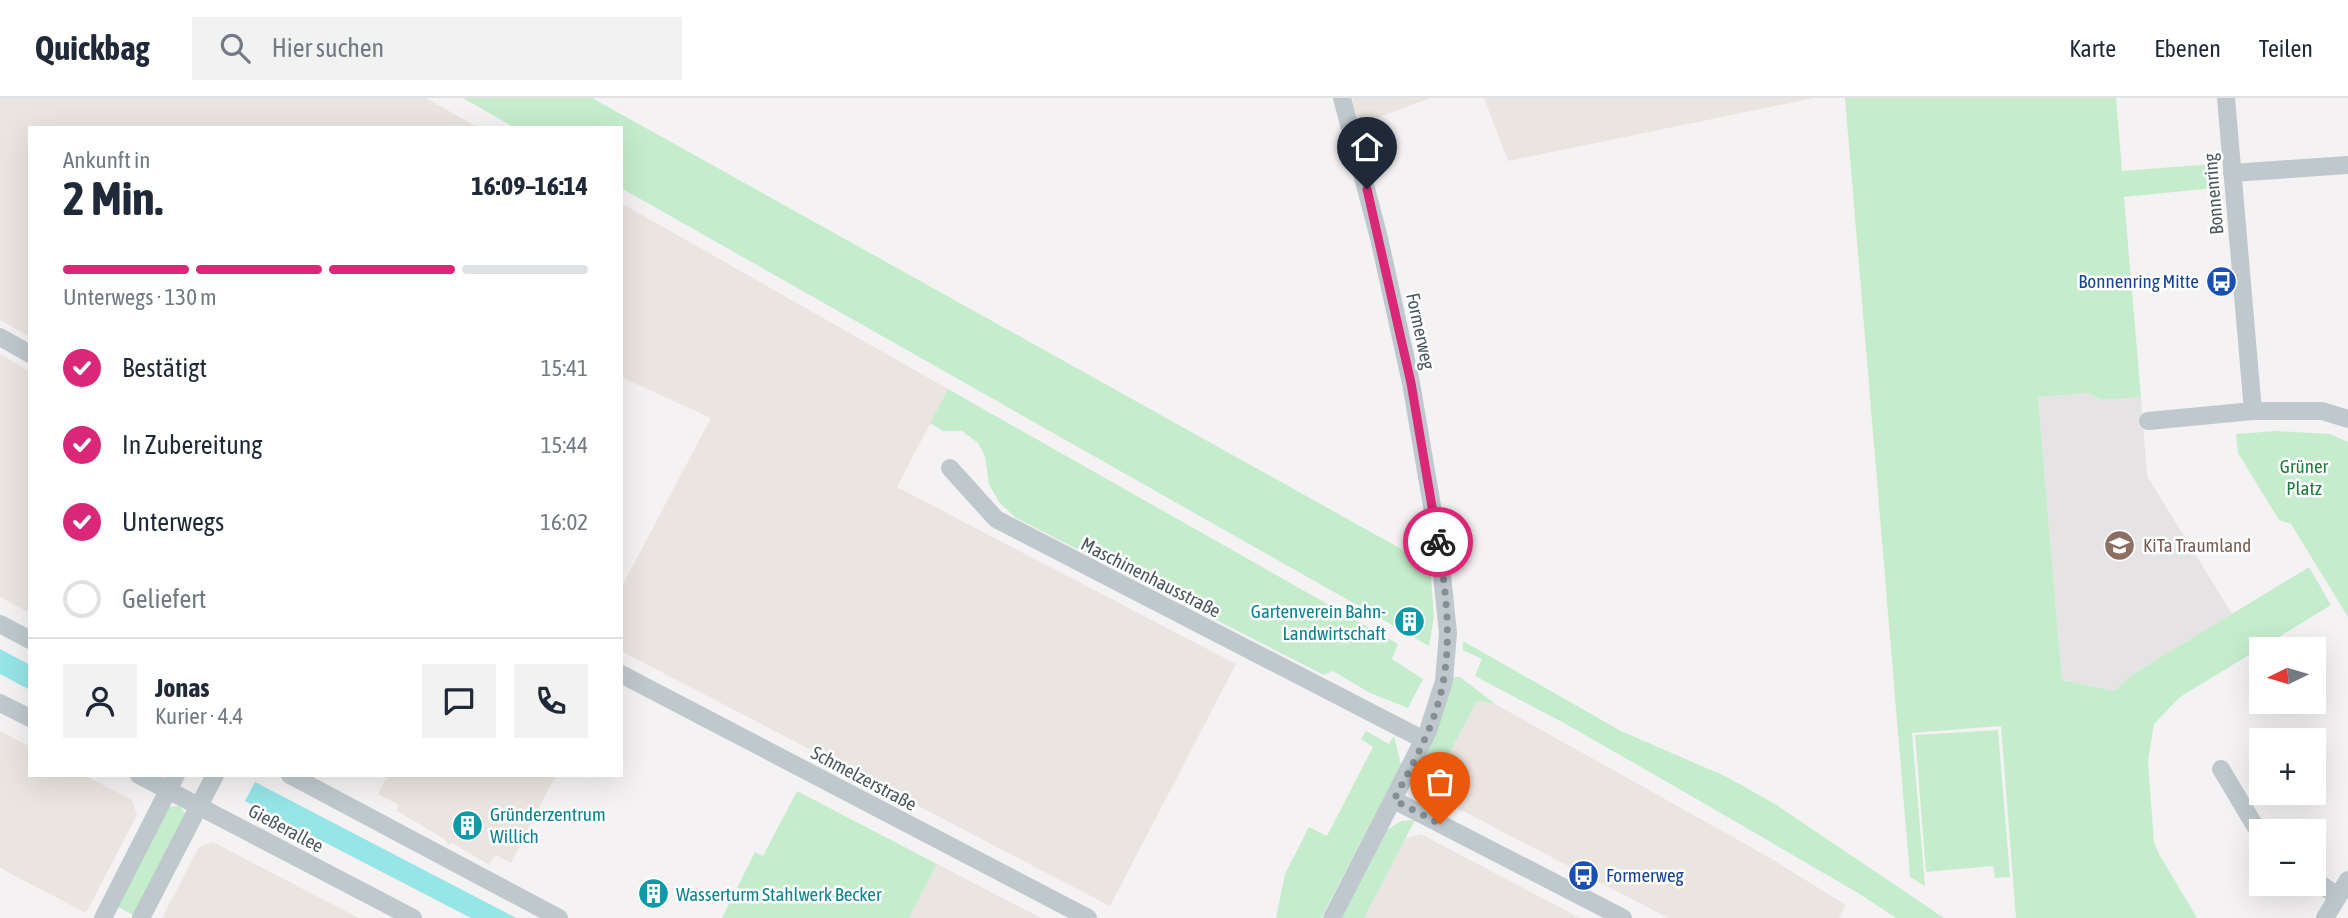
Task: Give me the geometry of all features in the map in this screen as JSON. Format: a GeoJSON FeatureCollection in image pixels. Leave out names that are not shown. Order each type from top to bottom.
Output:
{"type":"FeatureCollection","features":[{"type":"Feature","properties":{"kind":"street","name":"Formerweg"},"geometry":{"type":"LineString","coordinates":[[1332,918],[1423,740],[1444,681],[1448,644],[1446,598],[1411,383],[1367,189],[1342,98]]}},
{"type":"Feature","properties":{"kind":"street","name":"Bonnenring"},"geometry":{"type":"LineString","coordinates":[[2226,98],[2253,411]]}},
{"type":"Feature","properties":{"kind":"street"},"geometry":{"type":"LineString","coordinates":[[2232,173],[2348,165]]}},
{"type":"Feature","properties":{"kind":"street"},"geometry":{"type":"LineString","coordinates":[[0,337],[28,353]]}},
{"type":"Feature","properties":{"kind":"street"},"geometry":{"type":"LineString","coordinates":[[2148,421],[2253,411],[2322,411],[2348,419]]}},
{"type":"Feature","properties":{"kind":"street","name":"Maschinenhausstraße"},"geometry":{"type":"LineString","coordinates":[[950,468],[996,519],[1423,740]]}},
{"type":"Feature","properties":{"kind":"street"},"geometry":{"type":"LineString","coordinates":[[0,624],[28,639]]}},
{"type":"Feature","properties":{"kind":"street","name":"Schmelzerstraße"},"geometry":{"type":"LineString","coordinates":[[623,675],[1088,918]]}},
{"type":"Feature","properties":{"kind":"street"},"geometry":{"type":"LineString","coordinates":[[0,703],[28,717]]}},
{"type":"Feature","properties":{"kind":"street"},"geometry":{"type":"LineString","coordinates":[[2221,769],[2251,819]]}},
{"type":"Feature","properties":{"kind":"street","name":"Gießerallee"},"geometry":{"type":"LineString","coordinates":[[147,777],[172,783],[199,806],[413,918]]}},
{"type":"Feature","properties":{"kind":"street"},"geometry":{"type":"LineString","coordinates":[[141,918],[214,777]]}},
{"type":"Feature","properties":{"kind":"street"},"geometry":{"type":"LineString","coordinates":[[294,777],[559,918]]}},
{"type":"Feature","properties":{"kind":"street"},"geometry":{"type":"LineString","coordinates":[[103,918],[172,783]]}},
{"type":"Feature","properties":{"kind":"street"},"geometry":{"type":"LineString","coordinates":[[1394,800],[1623,918]]}},
{"type":"Feature","properties":{"kind":"street"},"geometry":{"type":"LineString","coordinates":[[2325,918],[2348,880]]}},
{"type":"Feature","properties":{"kind":"street"},"geometry":{"type":"LineString","coordinates":[[2326,888],[2338,896]]}},
{"type":"Feature","properties":{"kind":"shaded area"},"geometry":{"type":"Polygon","coordinates":[[[0,98],[426,98],[475,126],[28,126],[28,336],[0,320],[0,98]]]}},
{"type":"Feature","properties":{"kind":"shaded area"},"geometry":{"type":"Polygon","coordinates":[[[1352,98],[1430,98],[1358,125],[1352,98]]]}},
{"type":"Feature","properties":{"kind":"shaded area"},"geometry":{"type":"Polygon","coordinates":[[[1484,98],[1814,98],[1508,161],[1484,98]]]}},
{"type":"Feature","properties":{"kind":"shaded area"},"geometry":{"type":"Polygon","coordinates":[[[623,204],[948,389],[897,487],[1236,664],[1110,906],[623,652],[623,584],[711,418],[623,378],[623,204]]]}},
{"type":"Feature","properties":{"kind":"shaded area"},"geometry":{"type":"Polygon","coordinates":[[[0,354],[28,371],[28,612],[0,597],[0,354]]]}},
{"type":"Feature","properties":{"kind":"shaded area","name":"KiTa Traumland"},"geometry":{"type":"Polygon","coordinates":[[[2090,393],[2100,400],[2141,397],[2147,476],[2232,614],[2133,674],[2114,691],[2062,680],[2038,397],[2090,393]]]}},
{"type":"Feature","properties":{"kind":"shaded area"},"geometry":{"type":"Polygon","coordinates":[[[1477,701],[1495,704],[1765,855],[1846,905],[1839,918],[1668,918],[1438,798],[1433,784],[1477,701]]]}},
{"type":"Feature","properties":{"kind":"shaded area"},"geometry":{"type":"Polygon","coordinates":[[[0,731],[28,746],[28,777],[88,777],[132,800],[137,815],[86,913],[0,868],[0,731]]]}},
{"type":"Feature","properties":{"kind":"shaded area","name":"Gründerzentrum Willich"},"geometry":{"type":"Polygon","coordinates":[[[387,777],[555,777],[511,863],[495,855],[489,865],[452,843],[450,845],[397,811],[399,805],[378,794],[387,777]]]}},
{"type":"Feature","properties":{"kind":"shaded area"},"geometry":{"type":"Polygon","coordinates":[[[1421,834],[1580,918],[1364,918],[1405,839],[1421,834]]]}},
{"type":"Feature","properties":{"kind":"shaded area"},"geometry":{"type":"Polygon","coordinates":[[[213,842],[359,918],[162,918],[199,847],[213,842]]]}},
{"type":"Feature","properties":{"kind":"shaded area"},"geometry":{"type":"Polygon","coordinates":[[[937,864],[1041,918],[909,918],[937,864]]]}},
{"type":"Feature","properties":{"kind":"green space"},"geometry":{"type":"Polygon","coordinates":[[[463,98],[592,98],[1430,565],[1434,617],[1429,646],[623,189],[623,126],[512,126],[463,98]]]}},
{"type":"Feature","properties":{"kind":"green space"},"geometry":{"type":"Polygon","coordinates":[[[1845,98],[2116,98],[2122,171],[2212,164],[2214,188],[2124,197],[2141,397],[2100,400],[2090,393],[2038,397],[2062,680],[2114,691],[2133,674],[2309,567],[2331,605],[2278,637],[2249,637],[2249,655],[2180,697],[2154,724],[2148,761],[2154,842],[2197,918],[2016,918],[2001,726],[1912,733],[1925,886],[1910,877],[1845,98]]]}},
{"type":"Feature","properties":{"kind":"green space"},"geometry":{"type":"Polygon","coordinates":[[[948,389],[1398,644],[1392,659],[1423,679],[1408,708],[1370,693],[1333,671],[1324,675],[1016,518],[999,502],[989,484],[985,456],[978,443],[962,431],[943,431],[930,423],[948,389]]]}},
{"type":"Feature","properties":{"kind":"green space","name":"Grüner Platz"},"geometry":{"type":"Polygon","coordinates":[[[2276,431],[2330,434],[2348,442],[2348,617],[2291,524],[2279,520],[2238,453],[2236,434],[2276,431]]]}},
{"type":"Feature","properties":{"kind":"green space"},"geometry":{"type":"Polygon","coordinates":[[[1463,641],[1621,731],[1727,777],[1775,804],[1944,918],[1896,918],[1681,790],[1475,676],[1482,659],[1463,650],[1463,641]]]}},
{"type":"Feature","properties":{"kind":"green space"},"geometry":{"type":"Polygon","coordinates":[[[1452,677],[1460,677],[1495,704],[1477,701],[1423,803],[1414,781],[1441,717],[1452,677]]]}},
{"type":"Feature","properties":{"kind":"green space"},"geometry":{"type":"Polygon","coordinates":[[[1998,730],[2010,877],[1995,878],[1993,866],[1926,872],[1915,735],[1998,730]]]}},
{"type":"Feature","properties":{"kind":"green space"},"geometry":{"type":"Polygon","coordinates":[[[1366,731],[1389,744],[1394,736],[1401,765],[1321,918],[1276,918],[1285,874],[1309,827],[1327,836],[1373,747],[1361,739],[1366,731]]]}},
{"type":"Feature","properties":{"kind":"green space"},"geometry":{"type":"Polygon","coordinates":[[[797,791],[937,864],[909,918],[722,918],[755,852],[763,856],[797,791]]]}},
{"type":"Feature","properties":{"kind":"green space"},"geometry":{"type":"Polygon","coordinates":[[[180,806],[186,815],[135,916],[116,906],[169,807],[180,806]]]}},
{"type":"Feature","properties":{"kind":"green space"},"geometry":{"type":"Polygon","coordinates":[[[1415,820],[1364,918],[1342,918],[1387,830],[1401,821],[1415,820]]]}},
{"type":"Feature","properties":{"kind":"water"},"geometry":{"type":"Polygon","coordinates":[[[0,649],[28,664],[28,689],[0,674],[0,649]]]}},
{"type":"Feature","properties":{"kind":"water"},"geometry":{"type":"Polygon","coordinates":[[[255,782],[516,918],[471,918],[245,801],[255,782]]]}},
{"type":"Feature","properties":{"kind":"way so far"},"geometry":{"type":"LineString","coordinates":[[1438,542],[1448,623],[1444,681],[1429,730],[1394,800],[1440,824]]}},
{"type":"Feature","properties":{"kind":"place","name":"Bonnenring Mitte"},"geometry":{"type":"Point","coordinates":[2222,281]}},
{"type":"Feature","properties":{"kind":"place","name":"KiTa Traumland"},"geometry":{"type":"Point","coordinates":[2120,545]}},
{"type":"Feature","properties":{"kind":"place","name":"Gartenverein Bahn- Landwirtschaft"},"geometry":{"type":"Point","coordinates":[1409,622]}},
{"type":"Feature","properties":{"kind":"place","name":"Gründerzentrum Willich"},"geometry":{"type":"Point","coordinates":[467,825]}},
{"type":"Feature","properties":{"kind":"place","name":"Formerweg"},"geometry":{"type":"Point","coordinates":[1583,875]}},
{"type":"Feature","properties":{"kind":"place","name":"Wasserturm Stahlwerk Becker"},"geometry":{"type":"Point","coordinates":[653,894]}},
{"type":"Feature","properties":{"kind":"route"},"geometry":{"type":"LineString","coordinates":[[1367,189],[1411,383],[1438,542]]}}]}
